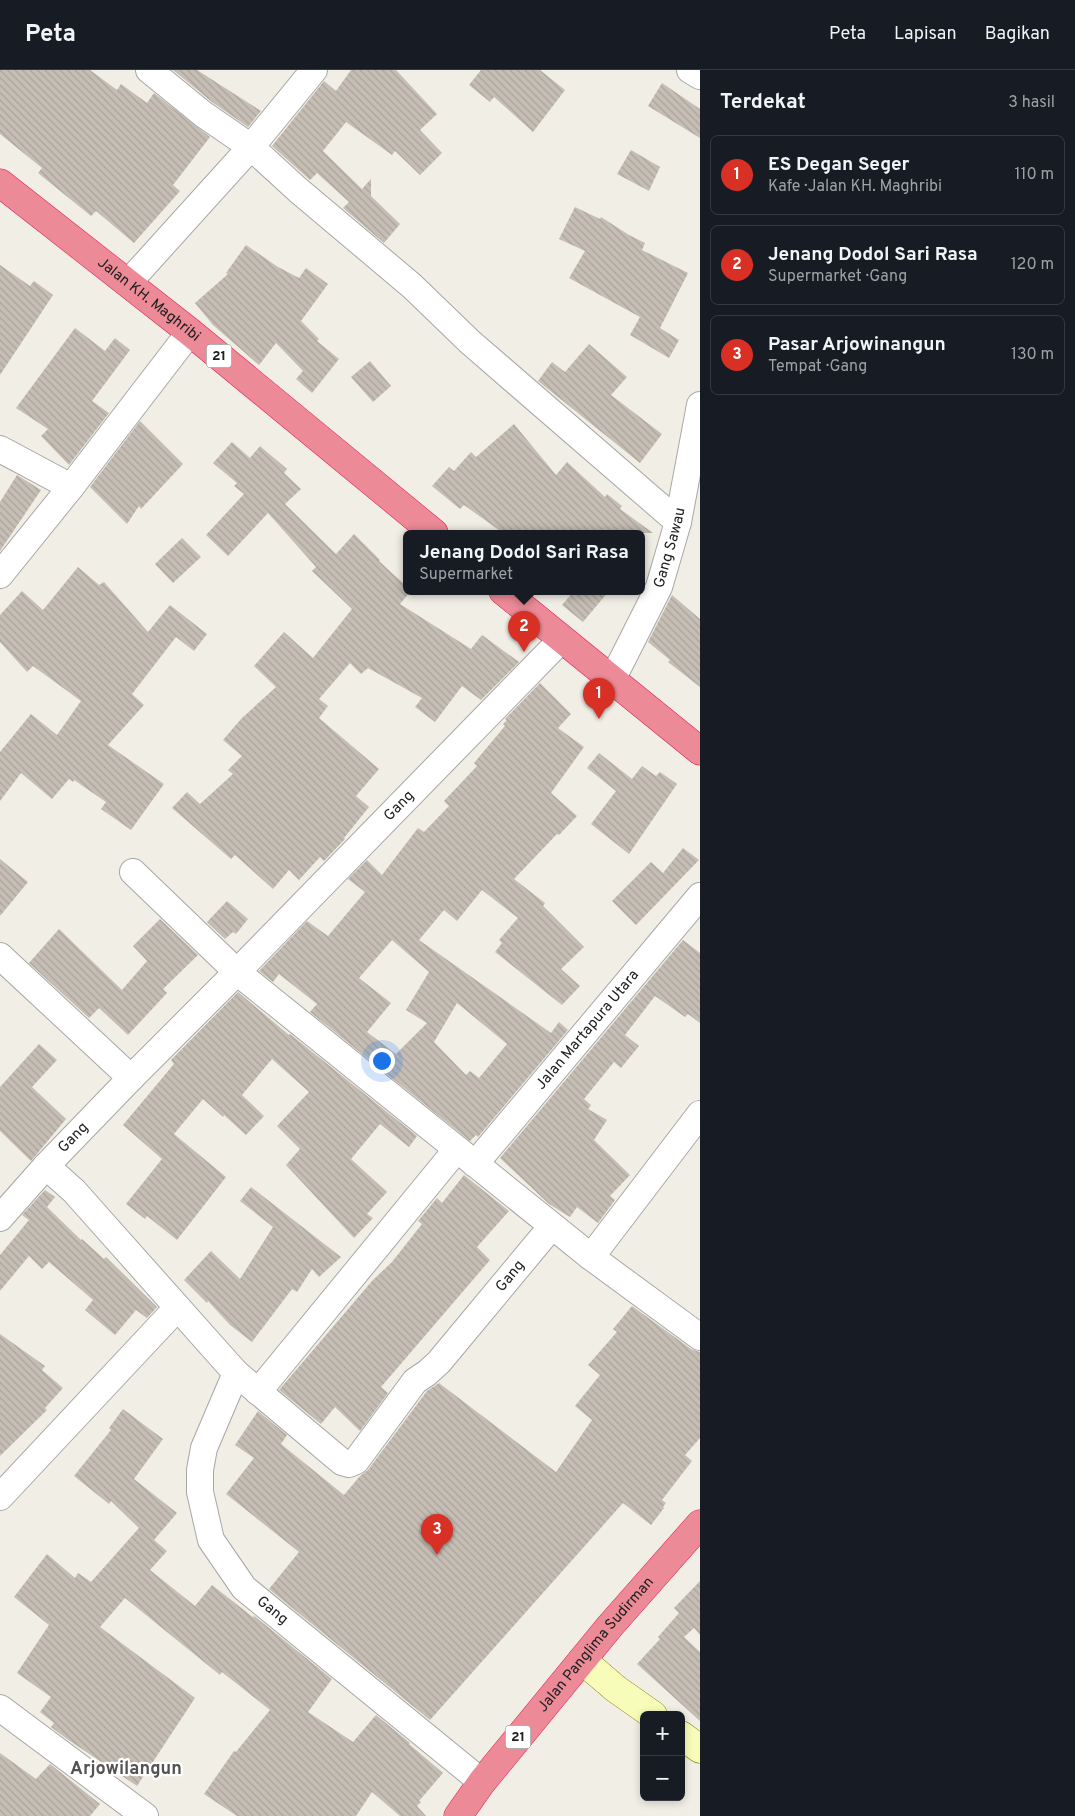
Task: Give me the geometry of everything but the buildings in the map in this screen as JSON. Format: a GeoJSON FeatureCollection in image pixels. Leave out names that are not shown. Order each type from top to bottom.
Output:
{"type":"FeatureCollection","features":[{"type":"Feature","properties":{"kind":"highway","name":"Jalan KH. Maghribi"},"geometry":{"type":"LineString","coordinates":[[0,183],[190,332],[430,530]]}},
{"type":"Feature","properties":{"kind":"highway"},"geometry":{"type":"LineString","coordinates":[[508,595],[700,751]]}},
{"type":"Feature","properties":{"kind":"highway","name":"Jalan Panglima Sudirman"},"geometry":{"type":"LineString","coordinates":[[458,1816],[482,1782],[582,1660],[700,1524]]}},
{"type":"Feature","properties":{"kind":"main road"},"geometry":{"type":"LineString","coordinates":[[582,1660],[616,1689],[647,1711]]}},
{"type":"Feature","properties":{"kind":"main road"},"geometry":{"type":"LineString","coordinates":[[685,1738],[700,1749]]}},
{"type":"Feature","properties":{"kind":"street"},"geometry":{"type":"LineString","coordinates":[[149,70],[203,114],[251,147],[298,190],[412,286],[470,342],[678,522]]}},
{"type":"Feature","properties":{"kind":"street"},"geometry":{"type":"LineString","coordinates":[[128,283],[251,147],[314,70]]}},
{"type":"Feature","properties":{"kind":"street"},"geometry":{"type":"LineString","coordinates":[[690,70],[700,76]]}},
{"type":"Feature","properties":{"kind":"street"},"geometry":{"type":"LineString","coordinates":[[0,575],[71,487],[190,332]]}},
{"type":"Feature","properties":{"kind":"street","name":"Gang Sawau"},"geometry":{"type":"LineString","coordinates":[[612,680],[659,587],[678,522],[700,405]]}},
{"type":"Feature","properties":{"kind":"street"},"geometry":{"type":"LineString","coordinates":[[0,449],[71,487]]}},
{"type":"Feature","properties":{"kind":"street","name":"Gang"},"geometry":{"type":"LineString","coordinates":[[552,1226],[439,1362],[428,1373],[415,1381],[356,1461],[349,1464],[342,1462],[236,1373],[74,1191],[46,1166],[562,639]]}},
{"type":"Feature","properties":{"kind":"street"},"geometry":{"type":"LineString","coordinates":[[133,872],[237,972],[591,1257],[700,1337]]}},
{"type":"Feature","properties":{"kind":"street","name":"Jalan Martapura Utara"},"geometry":{"type":"LineString","coordinates":[[258,1392],[700,896]]}},
{"type":"Feature","properties":{"kind":"street"},"geometry":{"type":"LineString","coordinates":[[0,956],[131,1078]]}},
{"type":"Feature","properties":{"kind":"street"},"geometry":{"type":"LineString","coordinates":[[591,1257],[700,1114]]}},
{"type":"Feature","properties":{"kind":"street"},"geometry":{"type":"LineString","coordinates":[[0,1218],[46,1166]]}},
{"type":"Feature","properties":{"kind":"street"},"geometry":{"type":"LineString","coordinates":[[0,1497],[177,1308]]}},
{"type":"Feature","properties":{"kind":"street","name":"Gang"},"geometry":{"type":"LineString","coordinates":[[236,1373],[204,1448],[200,1470],[200,1492],[211,1540],[244,1588],[482,1782]]}},
{"type":"Feature","properties":{"kind":"street"},"geometry":{"type":"LineString","coordinates":[[0,1708],[145,1816]]}},
{"type":"Feature","properties":{"kind":"place","name":"Jenang Dodol Sari Rasa"},"geometry":{"type":"Point","coordinates":[524,652]}},
{"type":"Feature","properties":{"kind":"place","name":"ES Degan Seger"},"geometry":{"type":"Point","coordinates":[599,719]}},
{"type":"Feature","properties":{"kind":"place","name":"Pasar Arjowinangun"},"geometry":{"type":"Point","coordinates":[437,1555]}},
{"type":"Feature","properties":{"kind":"district","name":"Arjowilangun"},"geometry":{"type":"Point","coordinates":[126,1769]}}]}
